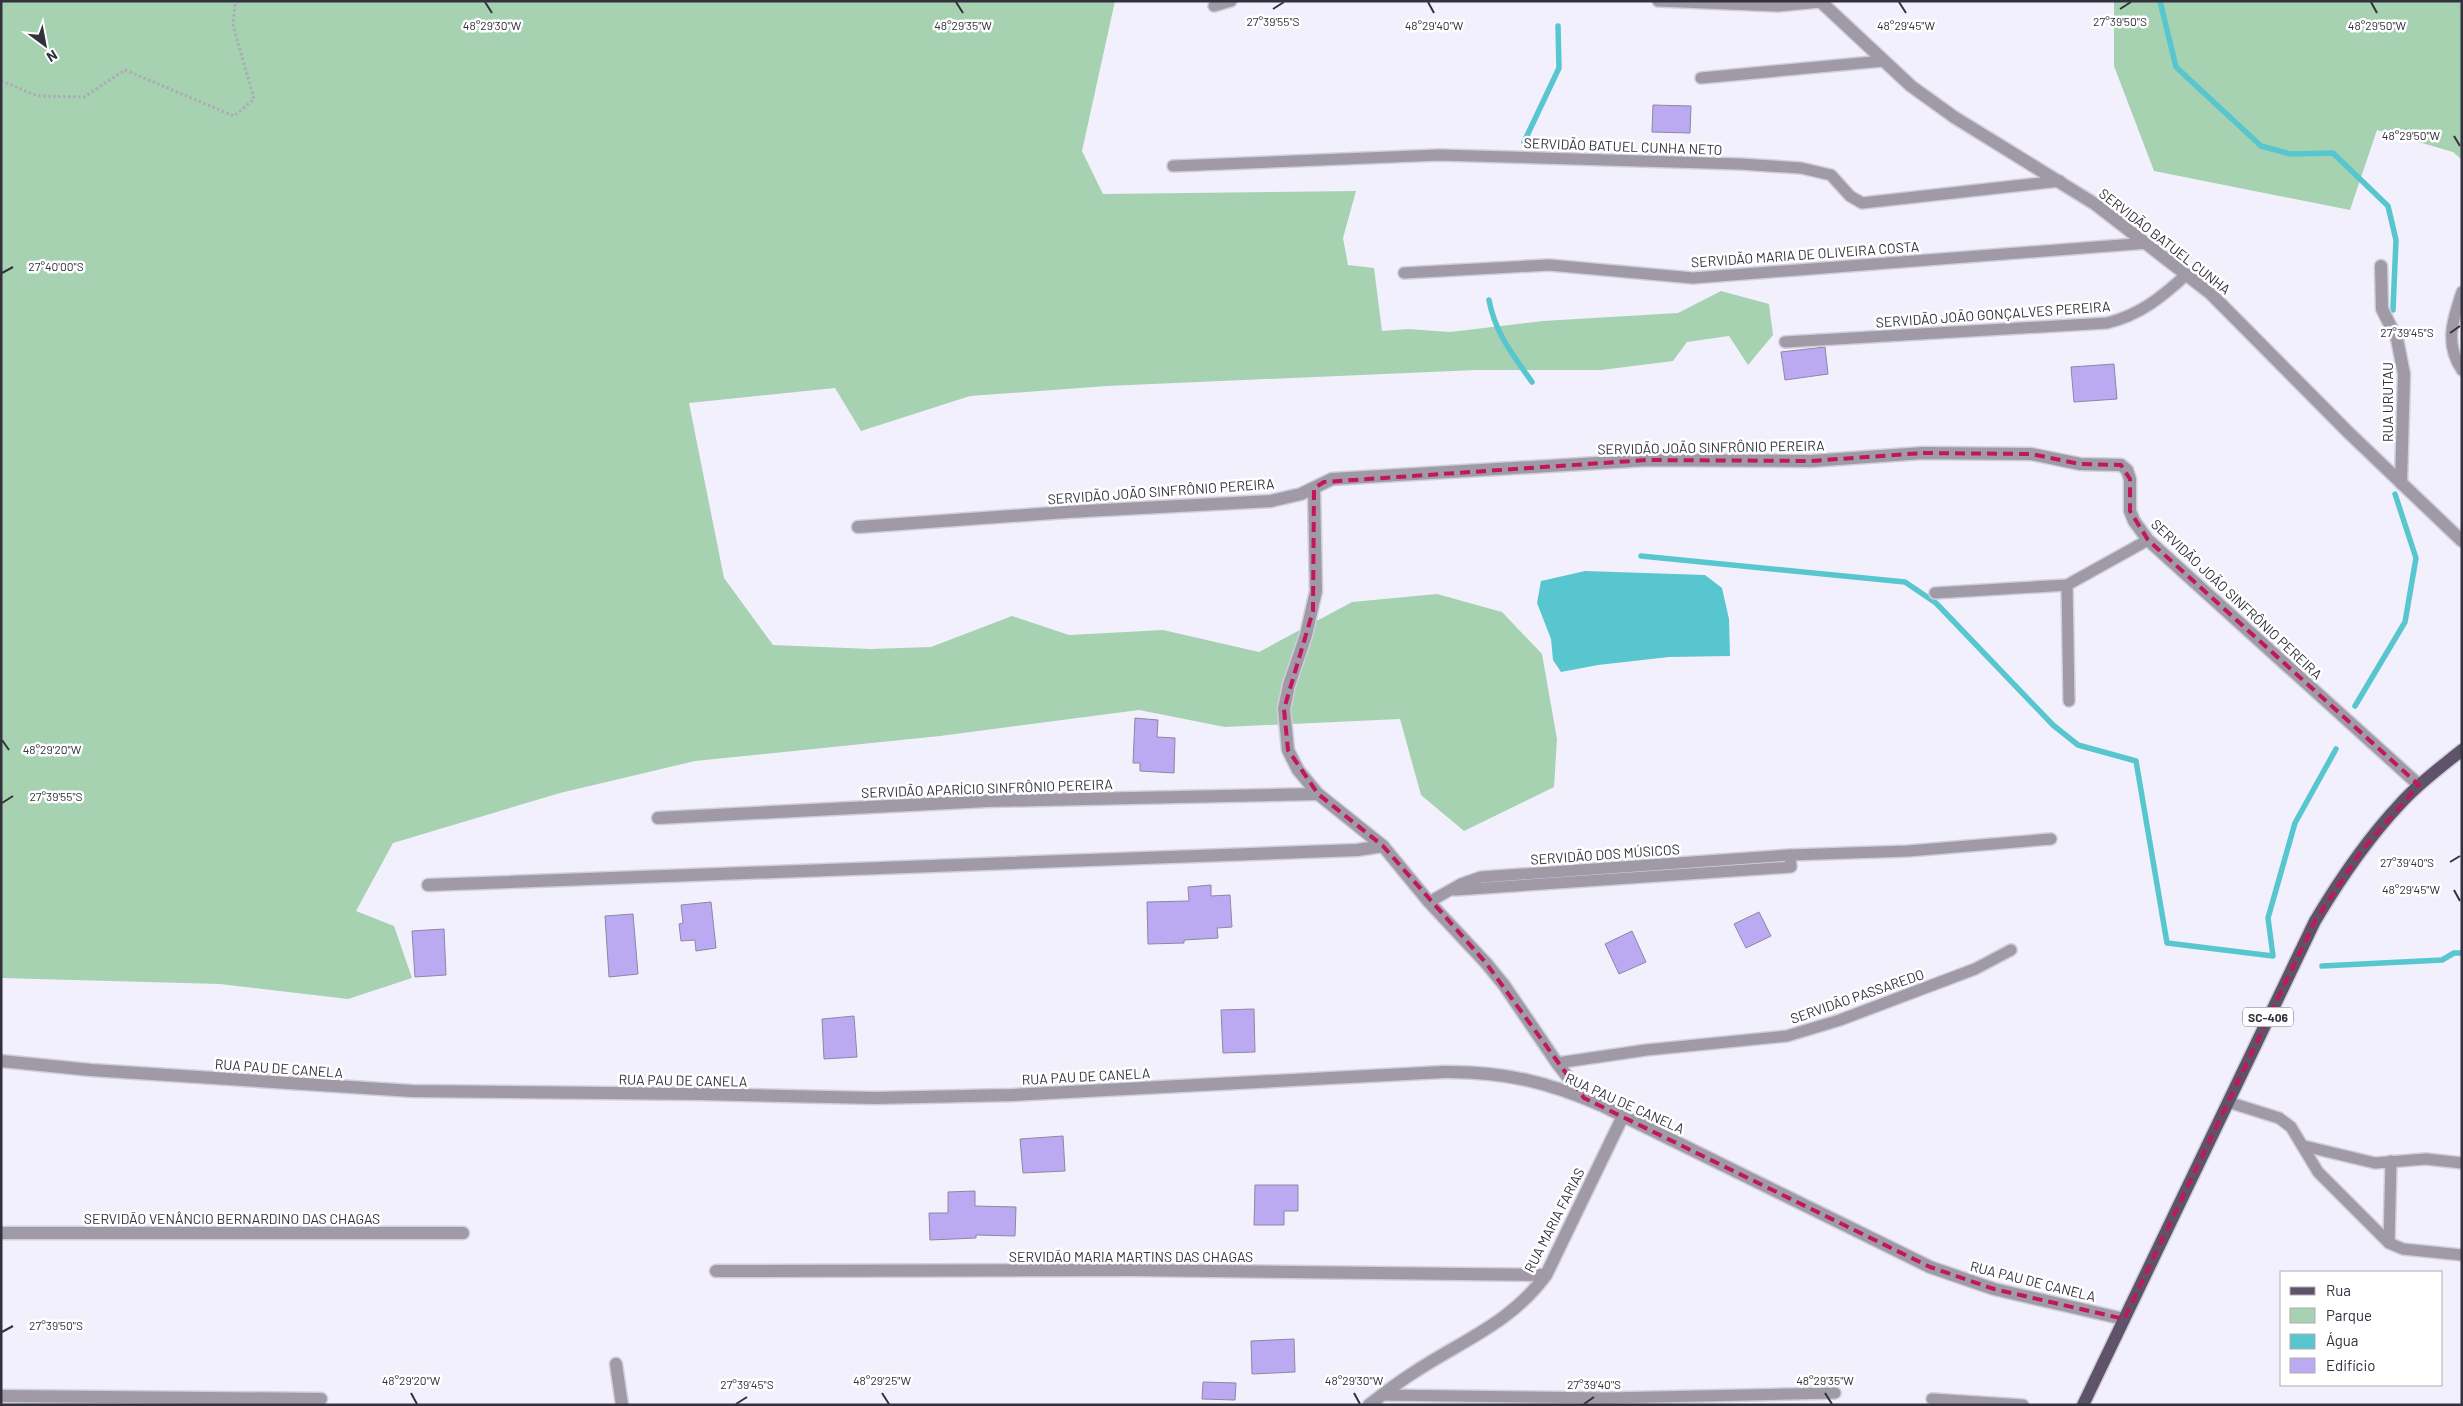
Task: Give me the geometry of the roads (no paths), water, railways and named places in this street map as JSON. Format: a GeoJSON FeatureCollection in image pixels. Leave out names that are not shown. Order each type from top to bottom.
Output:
{"type":"FeatureCollection","features":[{"type":"Feature","properties":{"kind":"main road","name":"SC-406"},"geometry":{"type":"LineString","coordinates":[[2083,1405],[2307,937],[2338,882],[2387,818],[2419,785],[2462,750]]}},
{"type":"Feature","properties":{"kind":"street","name":"SERVIDÃO BATUEL CUNHA"},"geometry":{"type":"LineString","coordinates":[[1820,2],[1911,86],[1954,117],[2095,204],[2187,274],[2236,318],[2349,433],[2462,541]]}},
{"type":"Feature","properties":{"kind":"street","name":"RUA URUTAU"},"geometry":{"type":"LineString","coordinates":[[2382,266],[2382,309],[2396,339],[2404,374],[2401,482]]}},
{"type":"Feature","properties":{"kind":"street","name":"SERVIDÃO JOÃO SINFRÔNIO PEREIRA"},"geometry":{"type":"LineString","coordinates":[[858,527],[1067,512],[1271,501],[1301,494],[1332,479],[1646,460],[1811,461],[1923,453],[2031,454],[2080,464],[2120,465],[2127,470],[2130,479],[2130,511],[2134,521],[2148,540],[2419,785]]}},
{"type":"Feature","properties":{"kind":"street"},"geometry":{"type":"LineString","coordinates":[[1314,488],[1316,563],[1313,611],[1284,709],[1288,750],[1298,770],[1318,794],[1383,846],[1429,902],[1504,985],[1556,1063],[1584,1098]]}},
{"type":"Feature","properties":{"kind":"street","name":"SERVIDÃO APARÍCIO SINFRÔNIO PEREIRA"},"geometry":{"type":"LineString","coordinates":[[658,818],[987,801],[1318,794]]}},
{"type":"Feature","properties":{"kind":"street"},"geometry":{"type":"LineString","coordinates":[[428,885],[1357,850],[1383,846]]}},
{"type":"Feature","properties":{"kind":"street","name":"RUA PAU DE CANELA"},"geometry":{"type":"LineString","coordinates":[[1,1061],[91,1070],[412,1092],[702,1094],[874,1098],[1012,1095],[1471,1071],[1521,1078],[1584,1098],[1930,1267],[1994,1289],[2124,1319]]}},
{"type":"Feature","properties":{"kind":"street","name":"RUA MARIA FARIAS"},"geometry":{"type":"LineString","coordinates":[[1369,1405],[1412,1373],[1503,1318],[1521,1304],[1546,1275],[1623,1116]]}},
{"type":"Feature","properties":{"kind":"street","name":"SERVIDÃO VENÂNCIO BERNARDINO DAS CHAGAS"},"geometry":{"type":"LineString","coordinates":[[1,1233],[463,1233]]}},
{"type":"Feature","properties":{"kind":"street","name":"SERVIDÃO MARIA MARTINS DAS CHAGAS"},"geometry":{"type":"LineString","coordinates":[[716,1271],[1133,1270],[1546,1275]]}},
{"type":"Feature","properties":{"kind":"street"},"geometry":{"type":"LineString","coordinates":[[616,1364],[622,1405]]}},
{"type":"Feature","properties":{"kind":"street"},"geometry":{"type":"LineString","coordinates":[[1,1396],[320,1400]]}},
{"type":"Feature","properties":{"kind":"lane"},"geometry":{"type":"LineString","coordinates":[[1214,6],[1232,1]]}},
{"type":"Feature","properties":{"kind":"lane"},"geometry":{"type":"LineString","coordinates":[[1658,1],[1778,6],[1820,2]]}},
{"type":"Feature","properties":{"kind":"lane"},"geometry":{"type":"LineString","coordinates":[[1701,78],[1883,61]]}},
{"type":"Feature","properties":{"kind":"lane","name":"SERVIDÃO BATUEL CUNHA NETO"},"geometry":{"type":"LineString","coordinates":[[1173,166],[1439,155],[1740,164],[1801,168],[1831,175],[1850,196],[1862,203],[2060,181]]}},
{"type":"Feature","properties":{"kind":"lane","name":"SERVIDÃO MARIA DE OLIVEIRA COSTA"},"geometry":{"type":"LineString","coordinates":[[1404,274],[1549,265],[1693,278],[2148,243]]}},
{"type":"Feature","properties":{"kind":"lane","name":"SERVIDÃO JOÃO GONÇALVES PEREIRA"},"geometry":{"type":"LineString","coordinates":[[1785,342],[2107,323],[2124,319],[2160,299],[2187,274]]}},
{"type":"Feature","properties":{"kind":"lane"},"geometry":{"type":"LineString","coordinates":[[2462,292],[2450,325],[2454,359],[2462,370]]}},
{"type":"Feature","properties":{"kind":"lane"},"geometry":{"type":"LineString","coordinates":[[1935,593],[2067,585],[2148,540]]}},
{"type":"Feature","properties":{"kind":"lane"},"geometry":{"type":"LineString","coordinates":[[2067,585],[2069,701]]}},
{"type":"Feature","properties":{"kind":"lane","name":"SERVIDÃO DOS MÚSICOS"},"geometry":{"type":"LineString","coordinates":[[1429,902],[1448,891],[1481,877],[1679,870],[1790,855],[1908,851],[2051,839]]}},
{"type":"Feature","properties":{"kind":"lane","name":"SERVIDÃO PASSAREDO"},"geometry":{"type":"LineString","coordinates":[[1556,1063],[1646,1050],[1787,1036],[1840,1020],[1976,969],[2011,950]]}},
{"type":"Feature","properties":{"kind":"lane"},"geometry":{"type":"LineString","coordinates":[[2228,1102],[2279,1118],[2291,1127],[2318,1172],[2389,1243],[2403,1249],[2462,1255]]}},
{"type":"Feature","properties":{"kind":"lane"},"geometry":{"type":"LineString","coordinates":[[2304,1146],[2375,1163],[2426,1159],[2462,1163]]}},
{"type":"Feature","properties":{"kind":"lane"},"geometry":{"type":"LineString","coordinates":[[2389,1243],[2391,1161]]}},
{"type":"Feature","properties":{"kind":"lane"},"geometry":{"type":"LineString","coordinates":[[1382,1395],[1608,1398],[1835,1393]]}},
{"type":"Feature","properties":{"kind":"lane"},"geometry":{"type":"LineString","coordinates":[[1932,1399],[2024,1405]]}},
{"type":"Feature","properties":{"kind":"water"},"geometry":{"type":"Polygon","coordinates":[[[1585,571],[1705,575],[1722,588],[1729,619],[1730,656],[1669,657],[1598,665],[1561,672],[1553,660],[1551,639],[1537,603],[1541,581],[1585,571]]]}},
{"type":"Feature","properties":{"kind":"waterway"},"geometry":{"type":"LineString","coordinates":[[2160,1],[2176,67],[2261,146],[2290,154],[2333,153],[2388,206],[2396,240],[2393,310]]}},
{"type":"Feature","properties":{"kind":"waterway"},"geometry":{"type":"LineString","coordinates":[[1524,142],[1559,68],[1558,26]]}},
{"type":"Feature","properties":{"kind":"waterway"},"geometry":{"type":"LineString","coordinates":[[1489,300],[1500,333],[1532,382]]}},
{"type":"Feature","properties":{"kind":"waterway"},"geometry":{"type":"LineString","coordinates":[[2355,706],[2405,622],[2416,558],[2395,494]]}},
{"type":"Feature","properties":{"kind":"waterway"},"geometry":{"type":"LineString","coordinates":[[1641,556],[1905,582],[1936,603],[2053,725],[2078,745],[2136,761],[2167,943],[2273,956],[2268,918],[2295,823],[2336,749]]}},
{"type":"Feature","properties":{"kind":"waterway"},"geometry":{"type":"LineString","coordinates":[[2322,966],[2442,960],[2454,953],[2462,953]]}}]}
